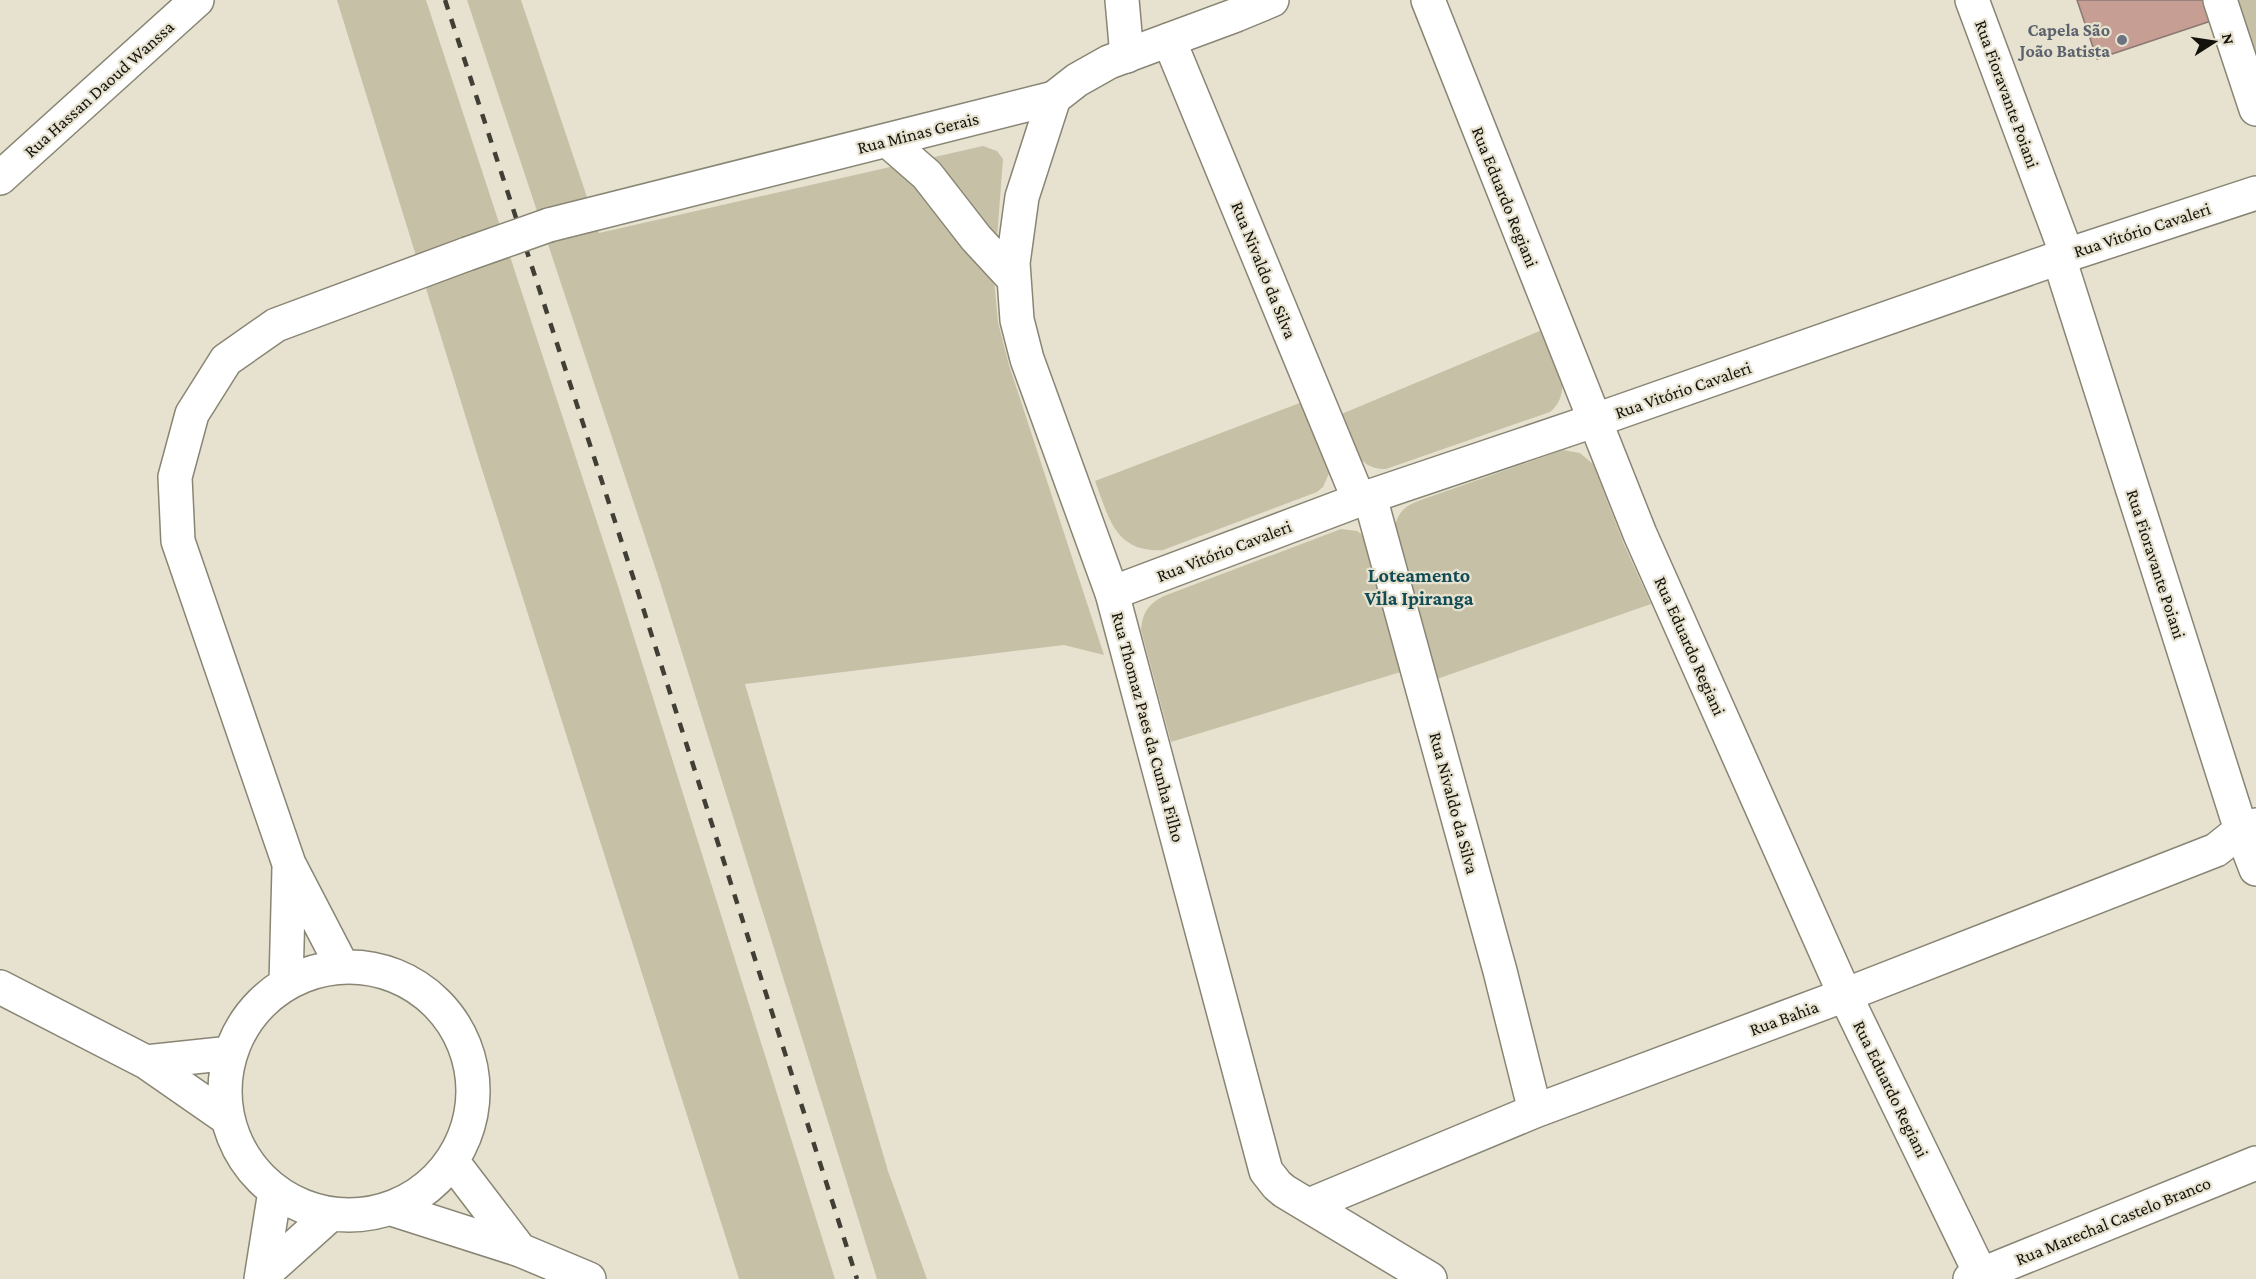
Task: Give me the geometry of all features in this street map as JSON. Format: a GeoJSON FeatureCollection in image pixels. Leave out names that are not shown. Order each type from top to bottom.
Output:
{"type":"FeatureCollection","features":[{"type":"Feature","properties":{"kind":"street","name":"Rua Hassan Daoud Wanssa"},"geometry":{"type":"LineString","coordinates":[[0,178],[197,0]]}},
{"type":"Feature","properties":{"kind":"street"},"geometry":{"type":"LineString","coordinates":[[1122,0],[1127,56]]}},
{"type":"Feature","properties":{"kind":"street","name":"Rua Minas Gerais"},"geometry":{"type":"LineString","coordinates":[[289,864],[178,541],[175,477],[192,414],[226,360],[276,325],[549,225],[1054,98],[1108,62],[1272,0]]}},
{"type":"Feature","properties":{"kind":"street","name":"Rua Eduardo Regiani"},"geometry":{"type":"LineString","coordinates":[[1428,0],[1640,534],[1845,995],[1978,1278]]}},
{"type":"Feature","properties":{"kind":"street","name":"Rua Fioravante Poiani"},"geometry":{"type":"LineString","coordinates":[[1972,0],[2063,256],[2249,828],[2256,869]]}},
{"type":"Feature","properties":{"kind":"street"},"geometry":{"type":"LineString","coordinates":[[2220,0],[2256,109]]}},
{"type":"Feature","properties":{"kind":"street","name":"Rua Nivaldo da Silva"},"geometry":{"type":"LineString","coordinates":[[1169,40],[1365,498],[1500,971],[1535,1111]]}},
{"type":"Feature","properties":{"kind":"street","name":"Rua Thomaz Paes da Cunha Filho"},"geometry":{"type":"LineString","coordinates":[[1054,98],[1022,197],[1012,263],[1017,320],[1027,359],[1112,593],[1263,1162],[1266,1171],[1277,1185],[1430,1279]]}},
{"type":"Feature","properties":{"kind":"street"},"geometry":{"type":"LineString","coordinates":[[888,141],[927,175],[976,238],[1013,278]]}},
{"type":"Feature","properties":{"kind":"street","name":"Rua Vitório Cavaleri"},"geometry":{"type":"LineString","coordinates":[[1112,593],[1365,498],[1596,420],[2063,256],[2256,193]]}},
{"type":"Feature","properties":{"kind":"street","name":"Rua Bahia"},"geometry":{"type":"LineString","coordinates":[[1308,1205],[1535,1111],[1845,995],[2216,850],[2249,828]]}},
{"type":"Feature","properties":{"kind":"street"},"geometry":{"type":"LineString","coordinates":[[289,864],[342,966]]}},
{"type":"Feature","properties":{"kind":"street"},"geometry":{"type":"LineString","coordinates":[[286,982],[289,864]]}},
{"type":"Feature","properties":{"kind":"street"},"geometry":{"type":"LineString","coordinates":[[342,966],[365,966],[387,972],[409,981],[436,1002],[458,1029],[467,1050],[474,1096],[467,1130],[452,1161],[427,1189],[392,1209],[361,1215],[331,1214],[310,1210],[275,1191],[245,1159],[228,1119],[225,1097],[231,1053],[239,1032],[252,1013],[286,982],[308,973],[342,966]]}},
{"type":"Feature","properties":{"kind":"street"},"geometry":{"type":"LineString","coordinates":[[0,987],[146,1062],[228,1119]]}},
{"type":"Feature","properties":{"kind":"street"},"geometry":{"type":"LineString","coordinates":[[146,1062],[231,1053]]}},
{"type":"Feature","properties":{"kind":"street"},"geometry":{"type":"LineString","coordinates":[[452,1161],[520,1250]]}},
{"type":"Feature","properties":{"kind":"street","name":"Rua Marechal Castelo Branco"},"geometry":{"type":"LineString","coordinates":[[1978,1278],[2256,1163]]}},
{"type":"Feature","properties":{"kind":"street"},"geometry":{"type":"LineString","coordinates":[[262,1278],[275,1191]]}},
{"type":"Feature","properties":{"kind":"street"},"geometry":{"type":"LineString","coordinates":[[392,1209],[520,1250],[589,1279]]}},
{"type":"Feature","properties":{"kind":"street"},"geometry":{"type":"LineString","coordinates":[[262,1278],[331,1214]]}},
{"type":"Feature","properties":{"kind":"shaded area"},"geometry":{"type":"Polygon","coordinates":[[[337,0],[426,0],[618,586],[835,1279],[739,1279],[479,460],[337,0]]]}},
{"type":"Feature","properties":{"kind":"shaded area"},"geometry":{"type":"Polygon","coordinates":[[[467,0],[521,0],[599,233],[983,146],[997,151],[1003,159],[994,279],[998,322],[1009,365],[1104,655],[1064,645],[745,684],[888,1171],[927,1279],[877,1279],[659,579],[467,0]]]}},
{"type":"Feature","properties":{"kind":"shaded area"},"geometry":{"type":"Polygon","coordinates":[[[2235,0],[2256,0],[2256,62],[2235,0]]]}},
{"type":"Feature","properties":{"kind":"shaded area"},"geometry":{"type":"Polygon","coordinates":[[[1542,330],[1556,361],[1562,383],[1562,393],[1558,403],[1550,412],[1386,469],[1375,468],[1360,459],[1350,443],[1339,415],[1542,330]]]}},
{"type":"Feature","properties":{"kind":"shaded area"},"geometry":{"type":"Polygon","coordinates":[[[1305,401],[1330,471],[1323,487],[1317,492],[1163,550],[1134,546],[1116,530],[1095,481],[1305,401]]]}},
{"type":"Feature","properties":{"kind":"shaded area"},"geometry":{"type":"Polygon","coordinates":[[[1563,450],[1580,453],[1593,464],[1623,542],[1651,604],[1434,680],[1395,525],[1398,516],[1406,507],[1418,501],[1563,450]]]}},
{"type":"Feature","properties":{"kind":"shaded area"},"geometry":{"type":"Polygon","coordinates":[[[1341,529],[1357,531],[1364,536],[1404,671],[1171,742],[1141,630],[1147,609],[1164,596],[1341,529]]]}},
{"type":"Feature","properties":{"kind":"building","name":"Capela São João Batista"},"geometry":{"type":"Polygon","coordinates":[[[2077,0],[2204,0],[2211,21],[2097,59],[2077,0]]]}},
{"type":"Feature","properties":{"kind":"railway"},"geometry":{"type":"LineString","coordinates":[[445,0],[636,586],[857,1279]]}},
{"type":"Feature","properties":{"kind":"place","name":"Capela São João Batista"},"geometry":{"type":"Point","coordinates":[2122,40]}},
{"type":"Feature","properties":{"kind":"district","name":"Loteamento Vila Ipiranga"},"geometry":{"type":"Point","coordinates":[1419,586]}}]}
